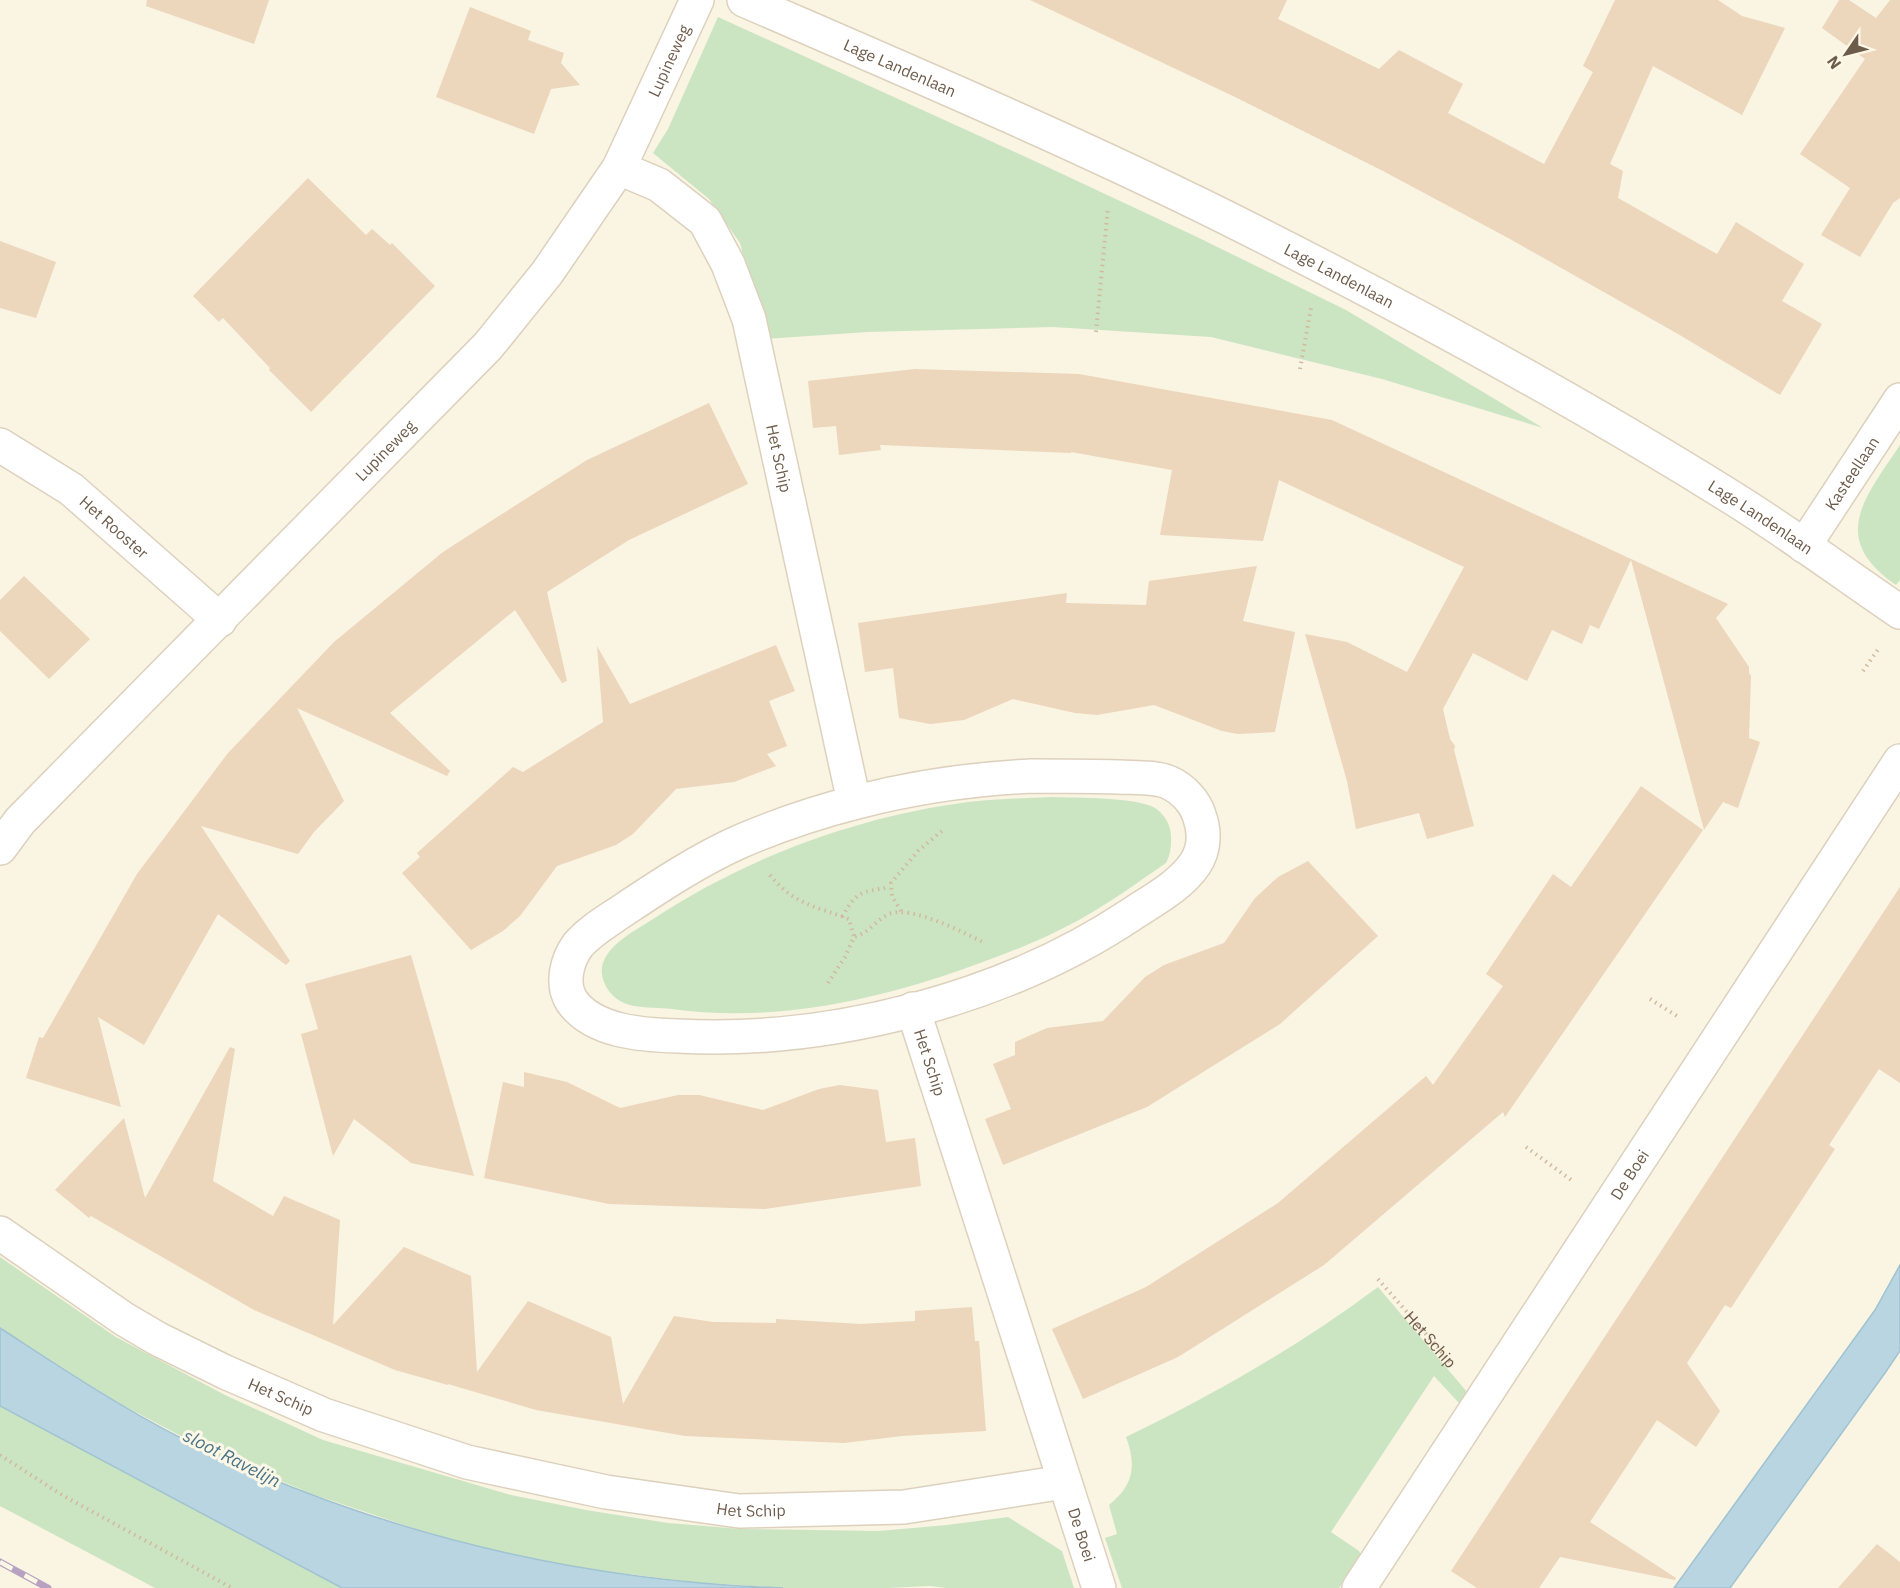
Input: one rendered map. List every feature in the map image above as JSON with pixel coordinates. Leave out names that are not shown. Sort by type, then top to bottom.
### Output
[{"type":"street","name":"Lupineweg","points":[[0,848],[20,821],[488,345],[547,273],[619,168],[697,0]]},
{"type":"street","name":"Lage Landenlaan","points":[[744,0],[969,98],[1112,164],[1217,213],[1318,265],[1506,365],[1610,424],[1734,498],[1900,612]]},
{"type":"street","name":"Het Schip","points":[[619,168],[659,185],[705,221],[728,264],[741,297],[754,340],[854,802]]},
{"type":"street","name":"Kasteellaan","points":[[1804,546],[1900,400]]},
{"type":"street","name":"Het Rooster","points":[[0,445],[71,489],[220,620]]},
{"type":"street","name":"De Boei","points":[[1359,1588],[1900,761]]},
{"type":"street","name":"Het Schip","points":[[1031,776],[1151,778],[1171,783],[1187,795],[1197,808],[1202,824],[1203,842],[1196,862],[1168,890],[1111,928],[1015,976],[958,996],[853,1024],[793,1033],[700,1038],[654,1035],[606,1026],[585,1016],[569,997],[565,972],[577,946],[599,926],[695,866],[776,827],[854,802],[920,787],[985,778],[1031,776]]},
{"type":"street","name":"Het Schip","points":[[0,1233],[124,1319],[158,1339],[225,1372],[324,1415],[467,1462],[606,1492],[739,1511],[904,1507],[1064,1482],[913,1009]]},
{"type":"street","name":"De Boei","points":[[1064,1482],[1099,1588]]},
{"type":"path","points":[[1096,332],[1112,164]]},
{"type":"path","points":[[1300,369],[1318,265]]},
{"type":"path","points":[[902,911],[892,896],[890,886],[895,876],[918,851],[974,805],[981,796],[985,778]]},
{"type":"path","points":[[748,839],[768,872],[784,890],[813,908],[849,919],[854,937],[839,969],[793,1033]]},
{"type":"path","points":[[842,917],[850,904],[863,891],[890,886]]},
{"type":"path","points":[[854,937],[870,930],[891,913],[913,912],[982,942],[1006,961],[1015,976]]},
{"type":"path","points":[[1526,1147],[1608,1206]]},
{"type":"path","name":"Het Schip","points":[[1378,1279],[1482,1399]]},
{"type":"path","points":[[0,1455],[62,1495],[232,1588]]},
{"type":"green space","points":[[718,17],[1041,164],[1346,310],[1543,428],[1382,379],[1211,337],[1053,327],[868,332],[765,339],[740,243],[709,199],[653,153],[668,129]]},
{"type":"green space","points":[[1900,445],[1900,580],[1896,585],[1875,568],[1863,551],[1858,534],[1859,517],[1865,500]]},
{"type":"green space","points":[[1052,797],[1121,800],[1146,804],[1155,808],[1168,822],[1171,835],[1166,863],[1089,914],[1037,940],[997,957],[933,979],[860,999],[785,1011],[710,1013],[633,1006],[616,998],[609,992],[604,982],[603,962],[615,945],[624,938],[686,898],[763,860],[802,844],[884,818],[968,802]]},
{"type":"green space","points":[[0,1257],[116,1337],[225,1395],[323,1440],[511,1495],[668,1523],[741,1529],[879,1531],[1008,1517],[1062,1551],[1074,1588],[930,1586],[783,1588],[692,1582],[572,1567],[467,1544],[416,1529],[312,1494],[209,1451],[115,1401],[0,1328]]},
{"type":"green space","points":[[1378,1287],[1467,1392],[1459,1403],[1434,1376],[1331,1532],[1359,1551],[1361,1555],[1339,1588],[1122,1588],[1105,1538],[1117,1534],[1109,1505],[1123,1490],[1131,1475],[1131,1457],[1126,1437],[1256,1368],[1318,1329]]},
{"type":"green space","points":[[0,1406],[342,1588],[155,1588],[0,1506]]},
{"type":"water","points":[[1900,1265],[1900,1351],[1885,1373],[1730,1588],[1674,1588],[1875,1310]]},
{"type":"water","points":[[0,1328],[103,1394],[183,1439],[278,1482],[348,1508],[490,1549],[562,1564],[635,1576],[709,1584],[783,1588],[342,1588],[0,1406]]},
{"type":"building","points":[[147,0],[269,0],[254,44],[146,6]]},
{"type":"building","points":[[1030,0],[1287,0],[1278,19],[1379,69],[1399,50],[1463,84],[1448,113],[1544,164],[1593,72],[1583,66],[1615,0],[1718,0],[1742,16],[1785,28],[1742,115],[1653,66],[1610,164],[1623,171],[1618,198],[1717,254],[1736,222],[1804,264],[1782,301],[1822,324],[1780,395],[1510,239],[1383,171],[1235,97]]},
{"type":"building","points":[[1839,0],[1849,0],[1876,18],[1890,0],[1900,0],[1900,198],[1893,203],[1860,257],[1821,235],[1850,188],[1800,154],[1865,59],[1822,28]]},
{"type":"building","points":[[470,7],[531,31],[528,40],[564,53],[561,63],[580,85],[551,89],[534,134],[436,97]]},
{"type":"building","points":[[308,178],[366,235],[372,229],[390,245],[392,243],[435,286],[311,412],[269,370],[270,368],[223,318],[219,322],[193,296]]},
{"type":"building","points":[[0,241],[56,262],[36,318],[0,308]]},
{"type":"building","points":[[915,369],[1079,374],[1332,420],[1728,604],[1716,618],[1749,667],[1751,676],[1749,738],[1760,742],[1738,808],[1723,802],[1704,830],[1631,560],[1599,629],[1590,625],[1582,644],[1552,630],[1527,681],[1473,653],[1443,709],[1450,739],[1455,746],[1454,750],[1474,826],[1427,839],[1419,813],[1356,829],[1347,781],[1305,634],[1347,642],[1407,672],[1464,567],[1279,480],[1263,541],[1160,535],[1172,470],[1071,452],[880,445],[881,450],[839,455],[836,426],[813,428],[808,381]]},
{"type":"building","points":[[709,403],[748,484],[629,540],[547,592],[567,681],[562,683],[515,610],[390,713],[450,771],[447,776],[297,708],[344,801],[314,832],[298,854],[201,826],[290,961],[286,965],[218,914],[144,1045],[98,1017],[121,1107],[26,1078],[39,1037],[43,1038],[137,874],[228,753],[334,642],[443,552],[491,521],[587,460]]},
{"type":"building","points":[[1257,566],[1243,621],[1295,632],[1275,732],[1238,734],[1222,731],[1154,705],[1097,715],[1075,713],[1013,699],[964,720],[930,724],[899,718],[893,668],[865,672],[858,623],[1067,593],[1066,603],[1146,605],[1149,581]]},
{"type":"building","points":[[24,576],[90,639],[49,679],[0,631],[0,600]]},
{"type":"building","points":[[776,645],[795,691],[769,701],[787,746],[767,754],[776,766],[734,782],[676,789],[633,834],[616,845],[557,866],[520,916],[503,931],[471,950],[402,873],[420,857],[417,853],[513,767],[523,772],[603,722],[597,646],[630,704]]},
{"type":"building","points":[[1641,786],[1703,830],[1505,1117],[1503,1112],[1324,1265],[1178,1357],[1083,1399],[1052,1329],[1146,1287],[1239,1228],[1278,1203],[1426,1076],[1433,1085],[1503,986],[1486,974],[1553,874],[1571,887]]},
{"type":"building","points":[[1308,861],[1378,936],[1280,1024],[1147,1107],[1003,1165],[985,1119],[1011,1109],[993,1064],[1015,1055],[1015,1042],[1047,1028],[1103,1021],[1145,977],[1164,965],[1224,943],[1255,898],[1278,877]]},
{"type":"building","points":[[1900,887],[1900,1083],[1879,1069],[1829,1145],[1835,1149],[1731,1308],[1725,1305],[1687,1363],[1720,1411],[1696,1447],[1657,1420],[1590,1522],[1676,1578],[1675,1580],[1560,1557],[1539,1588],[1477,1588],[1451,1571]]},
{"type":"building","points":[[411,955],[474,1176],[411,1163],[354,1119],[333,1156],[301,1034],[318,1029],[305,984]]},
{"type":"building","points":[[230,1047],[235,1049],[213,1181],[273,1216],[284,1196],[340,1220],[333,1325],[404,1247],[471,1276],[477,1372],[528,1301],[611,1337],[623,1404],[674,1316],[713,1322],[776,1323],[776,1319],[861,1324],[915,1321],[915,1311],[972,1307],[975,1341],[979,1341],[986,1431],[902,1436],[844,1443],[685,1436],[536,1410],[395,1370],[254,1310],[91,1216],[89,1218],[55,1190],[124,1118],[145,1198]]},
{"type":"building","points":[[524,1072],[567,1082],[620,1108],[678,1095],[699,1095],[763,1110],[819,1089],[840,1085],[878,1090],[886,1142],[915,1138],[921,1186],[765,1209],[609,1204],[484,1178],[503,1082],[524,1087]]},
{"type":"building","points":[[1877,1544],[1900,1562],[1900,1588],[1838,1588]]},
{"type":"railway","points":[[0,1562],[48,1588]]},
{"type":"water label","name":"sloot Ravelijn","points":[[232,1458]]}]
